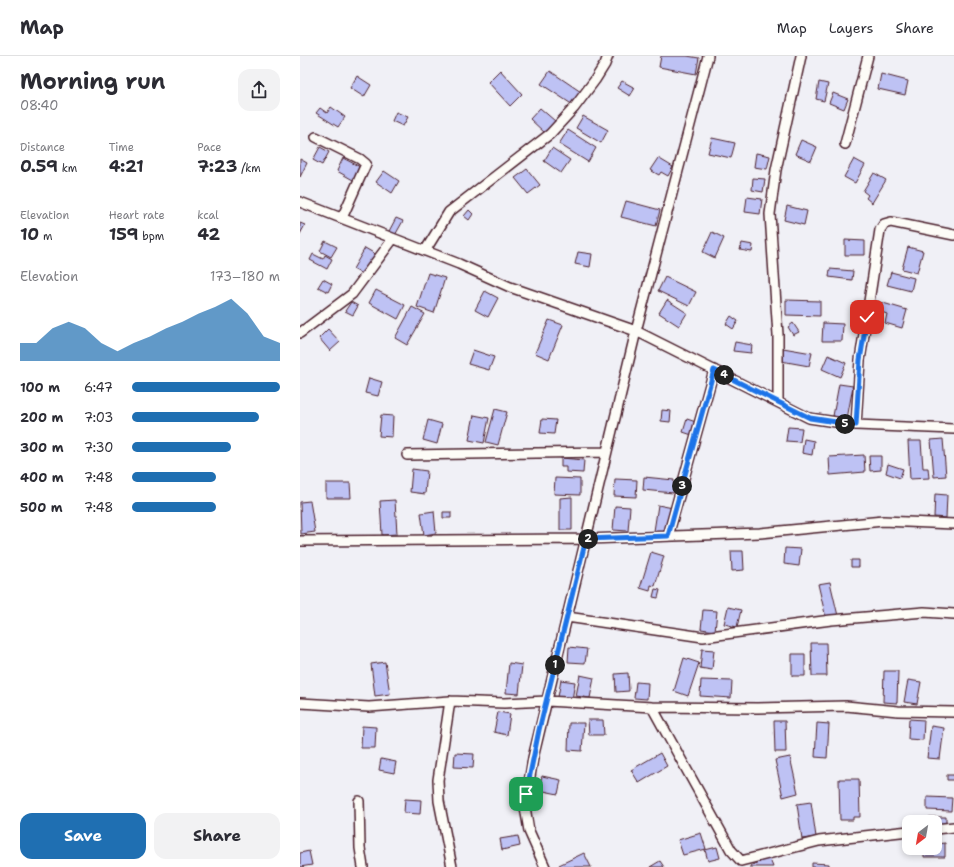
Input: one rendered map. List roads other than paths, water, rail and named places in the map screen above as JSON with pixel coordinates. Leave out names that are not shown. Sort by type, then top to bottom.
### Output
[{"type":"street","points":[[425,251],[449,212],[550,134],[574,108],[595,80],[608,56]]},
{"type":"street","points":[[545,867],[529,831],[525,807],[533,758],[636,331],[708,56]]},
{"type":"street","points":[[778,401],[778,335],[770,214],[776,170],[802,56]]},
{"type":"street","points":[[845,144],[868,56]]},
{"type":"street","points":[[316,137],[360,159],[366,164],[342,218]]},
{"type":"street","points":[[300,202],[425,251],[516,289],[636,331],[778,401],[788,409],[810,418],[856,425],[954,429]]},
{"type":"street","points":[[856,425],[860,360],[880,230],[884,224],[891,222],[954,235]]},
{"type":"street","points":[[300,333],[352,294],[393,239]]},
{"type":"street","points":[[668,536],[714,370]]},
{"type":"street","points":[[407,455],[606,452]]},
{"type":"street","points":[[300,541],[586,539],[760,532],[883,522],[954,524]]},
{"type":"street","points":[[567,617],[703,637],[831,620],[924,612],[954,614]]},
{"type":"street","points":[[450,701],[438,780],[439,801],[452,867]]},
{"type":"street","points":[[300,703],[369,707],[450,701],[504,703],[547,701],[652,707],[756,708],[846,706],[898,711],[954,712]]},
{"type":"street","points":[[652,707],[731,850],[741,861],[819,840],[902,832]]},
{"type":"street","points":[[359,801],[360,848],[363,867]]},
{"type":"street","points":[[942,828],[954,827]]}]
